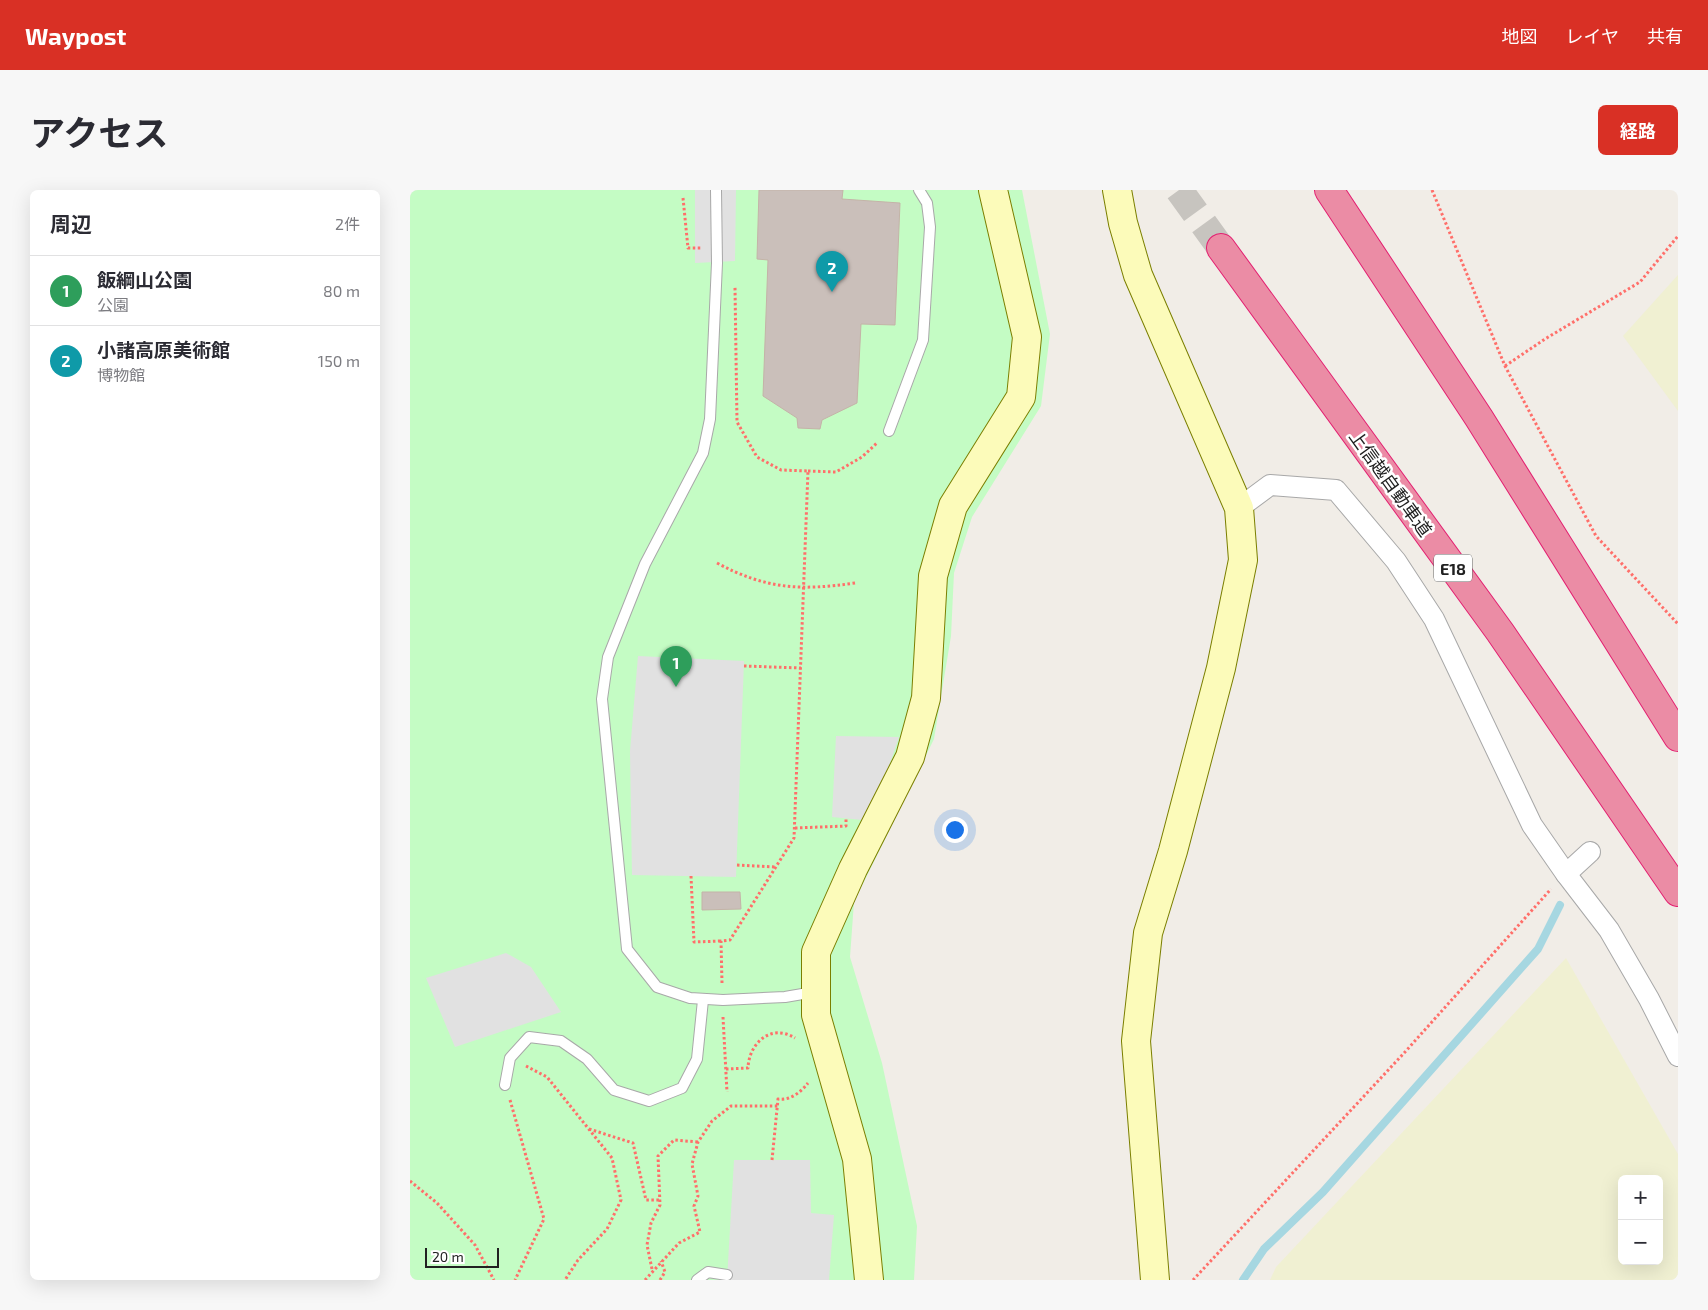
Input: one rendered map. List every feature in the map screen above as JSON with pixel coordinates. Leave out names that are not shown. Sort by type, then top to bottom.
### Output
[{"type":"highway","points":[[1329,190],[1484,426],[1678,737]]},
{"type":"highway","name":"上信越自動車道","points":[[1221,248],[1500,632],[1678,892]]},
{"type":"street","points":[[868,1280],[857,1159],[816,1015],[814,992],[816,952],[853,868],[910,757],[926,698],[933,576],[952,506],[1021,396],[1027,337],[993,190]]},
{"type":"street","points":[[1117,190],[1123,223],[1138,275],[1240,508],[1243,560],[1221,668],[1173,851],[1148,933],[1137,1031],[1155,1280]]},
{"type":"street","points":[[1240,508],[1270,486],[1336,490],[1396,561],[1434,619],[1532,825],[1566,874],[1609,930],[1649,999],[1678,1056]]},
{"type":"street","points":[[1566,874],[1590,852]]},
{"type":"lane","points":[[716,190],[716,249],[710,419],[703,453],[645,564],[608,657],[602,699],[627,949],[657,987],[690,998],[703,1000],[785,997],[814,992]]},
{"type":"lane","points":[[889,431],[923,340],[930,227],[927,203],[919,190]]},
{"type":"lane","points":[[505,1085],[510,1058],[529,1037],[560,1040],[587,1060],[614,1090],[649,1102],[682,1088],[697,1059],[703,1000]]},
{"type":"lane","points":[[697,1280],[708,1272],[727,1275]]},
{"type":"path","points":[[1432,190],[1505,366],[1596,536],[1678,624]]},
{"type":"path","points":[[683,198],[688,248],[716,249]]},
{"type":"path","points":[[1505,366],[1545,339],[1640,282],[1678,236]]},
{"type":"path","points":[[735,280],[736,422],[757,457],[781,470],[836,472],[862,457],[889,431]]},
{"type":"path","points":[[691,876],[694,942],[730,940],[794,838],[808,471]]},
{"type":"path","points":[[717,563],[744,577],[773,585],[821,588],[855,583]]},
{"type":"path","points":[[744,666],[801,668]]},
{"type":"path","points":[[795,828],[846,826],[846,818]]},
{"type":"path","points":[[737,865],[776,867]]},
{"type":"path","points":[[1193,1280],[1405,1052],[1566,874]]},
{"type":"path","points":[[721,941],[722,983]]},
{"type":"path","points":[[723,1014],[727,1092]]},
{"type":"path","points":[[726,1069],[748,1068],[748,1056],[757,1042],[766,1035],[778,1033],[790,1035],[800,1042]]},
{"type":"path","points":[[510,1058],[547,1077],[612,1158],[621,1200],[607,1229],[578,1260],[565,1280]]},
{"type":"path","points":[[772,1160],[778,1100],[786,1100],[796,1095],[811,1077]]},
{"type":"path","points":[[505,1085],[544,1219],[515,1280]]},
{"type":"path","points":[[645,1280],[679,1242],[700,1232],[694,1206],[698,1196],[692,1164],[698,1142],[712,1122],[731,1106],[778,1106]]},
{"type":"path","points":[[588,1129],[633,1143],[646,1200],[660,1200]]},
{"type":"path","points":[[652,1270],[646,1245],[652,1223],[660,1205],[658,1156],[674,1140],[698,1142]]},
{"type":"path","points":[[410,1180],[437,1203],[475,1245],[494,1280]]},
{"type":"path","points":[[660,1280],[665,1272],[662,1261]]},
{"type":"green space","points":[[410,190],[1022,190],[1050,334],[1041,406],[972,517],[954,573],[951,636],[934,739],[854,902],[850,957],[882,1063],[917,1226],[914,1280],[410,1280]]},
{"type":"green space","points":[[1678,275],[1678,411],[1623,336]]},
{"type":"green space","points":[[1566,958],[1678,1154],[1678,1280],[1270,1280],[1276,1267]]},
{"type":"shaded area","points":[[695,190],[736,190],[735,261],[695,263]]},
{"type":"shaded area","points":[[638,656],[744,661],[736,877],[632,875],[630,751]]},
{"type":"shaded area","points":[[836,736],[899,737],[887,772],[862,820],[832,817]]},
{"type":"shaded area","points":[[506,953],[531,967],[561,1012],[455,1047],[426,978]]},
{"type":"shaded area","points":[[734,1160],[810,1160],[811,1213],[834,1215],[829,1280],[727,1280]]},
{"type":"building","points":[[759,190],[843,190],[842,199],[900,203],[895,325],[861,324],[857,403],[822,420],[820,429],[798,428],[797,418],[763,396],[768,260],[757,259]]},
{"type":"building","points":[[702,892],[740,892],[741,909],[702,910]]},
{"type":"waterway","points":[[1243,1280],[1264,1249],[1323,1192],[1538,949],[1560,905]]},
{"type":"tunnel","points":[[1179,190],[1221,248]]},
{"type":"place","name":"小諸高原美術館","points":[[832,292]]},
{"type":"place","name":"飯綱山公園","points":[[676,687]]}]
